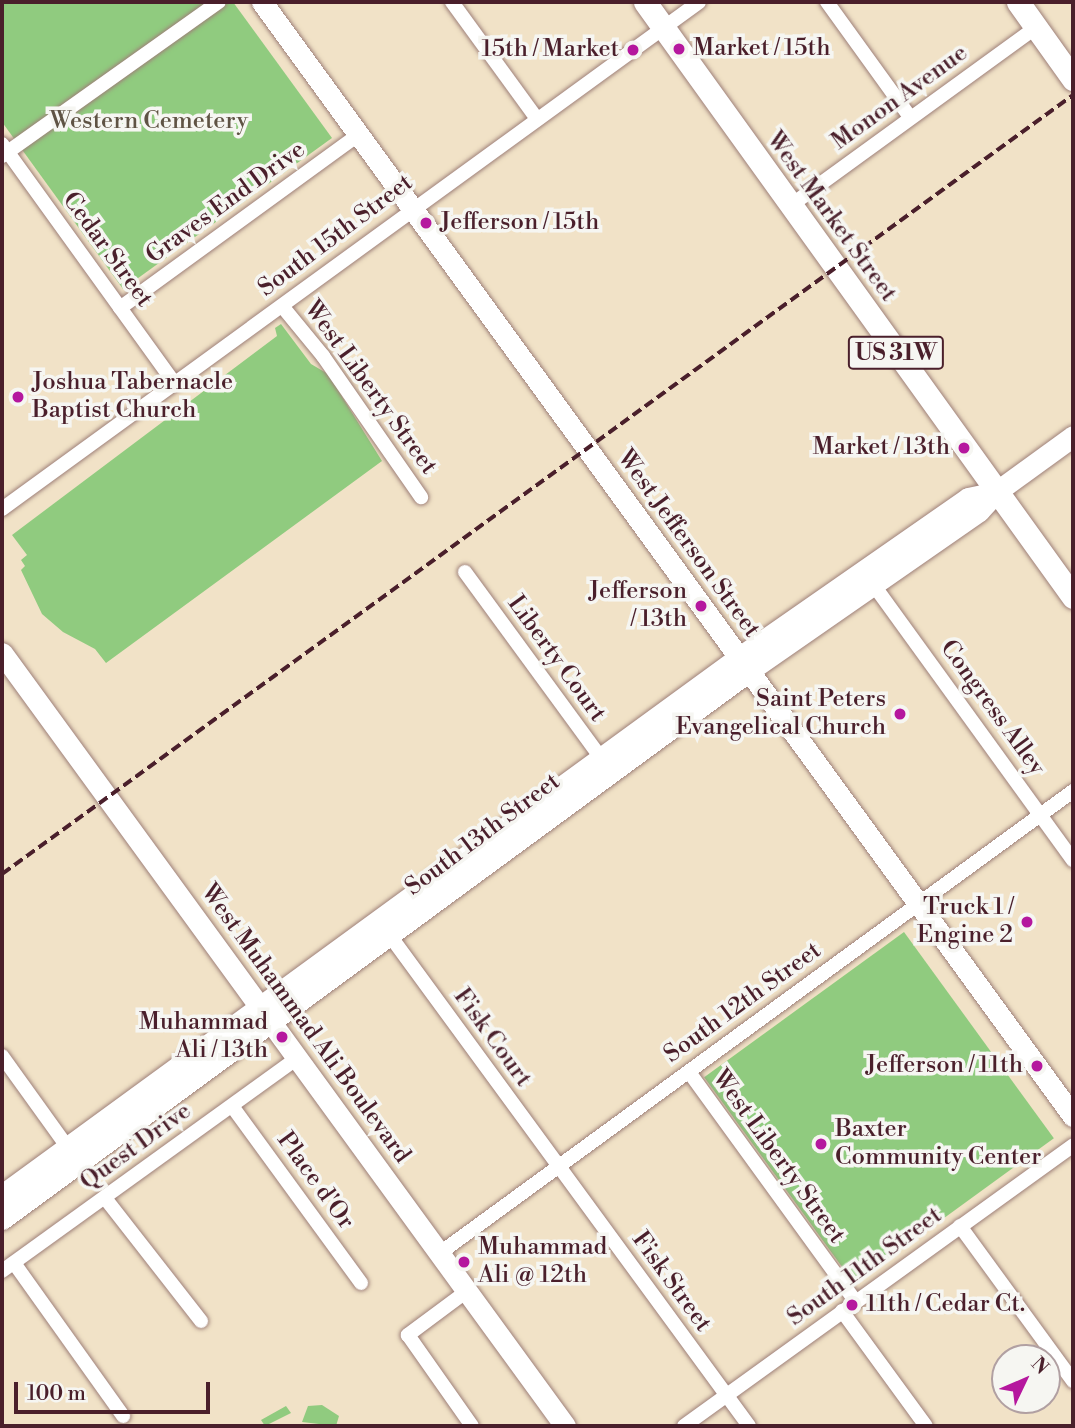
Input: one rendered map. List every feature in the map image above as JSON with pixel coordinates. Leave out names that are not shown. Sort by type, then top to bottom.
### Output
[{"type":"main road","name":"West Market Street","points":[[645,2],[1073,597]]},
{"type":"main road","points":[[1018,2],[1073,79]]},
{"type":"street","points":[[4,151],[98,83],[162,46],[219,2]]},
{"type":"street","name":"West Jefferson Street","points":[[262,2],[358,135],[414,205],[743,664],[1073,1116]]},
{"type":"street","points":[[452,2],[537,119]]},
{"type":"street","name":"South 15th Street","points":[[2,509],[282,306],[414,205],[699,2]]},
{"type":"street","points":[[827,2],[910,117]]},
{"type":"street","name":"Monon Avenue","points":[[790,206],[1036,27]]},
{"type":"street","name":"Graves End Drive","points":[[120,308],[358,135]]},
{"type":"street","name":"Cedar Street","points":[[4,151],[175,383]]},
{"type":"street","name":"West Liberty Street","points":[[282,306],[331,367],[421,496]]},
{"type":"street","name":"South 13th Street","points":[[743,664],[873,584],[979,511],[996,492],[1073,436]]},
{"type":"street","name":"South 13th Street","points":[[2,1195],[73,1154],[968,498],[996,492]]},
{"type":"street","name":"Liberty Court","points":[[465,572],[606,765]]},
{"type":"street","name":"Congress Alley","points":[[873,584],[1073,860]]},
{"type":"street","name":"West Muhammad Ali Boulevard","points":[[2,653],[565,1426]]},
{"type":"street","name":"South 13th Street","points":[[265,1015],[391,937],[606,765]]},
{"type":"street","name":"South 12th Street","points":[[440,1253],[556,1164],[689,1072],[1073,791]]},
{"type":"street","name":"Fisk Court","points":[[391,937],[556,1164]]},
{"type":"street","points":[[2,1056],[73,1154]]},
{"type":"street","name":"Quest Drive","points":[[8,1267],[297,1058]]},
{"type":"street","name":"West Liberty Street","points":[[689,1072],[856,1302]]},
{"type":"street","name":"Place d'Or","points":[[232,1106],[361,1283]]},
{"type":"street","name":"South 11th Street","points":[[684,1426],[1073,1145]]},
{"type":"street","name":"South 13th Street","points":[[2,1219],[73,1154]]},
{"type":"street","name":"Fisk Street","points":[[556,1164],[749,1426]]},
{"type":"street","points":[[105,1198],[201,1321]]},
{"type":"street","points":[[960,1226],[1073,1381]]},
{"type":"street","points":[[8,1267],[123,1416]]},
{"type":"street","points":[[467,1291],[408,1335],[472,1426]]},
{"type":"street","points":[[842,1311],[926,1426]]},
{"type":"green space","name":"Western Cemetery","points":[[2,2],[233,2],[332,138],[123,289],[2,122]]},
{"type":"green space","points":[[281,324],[311,364],[328,374],[382,461],[106,663],[95,649],[63,632],[42,614],[21,570],[25,566],[21,560],[27,555],[12,535],[277,336],[275,328]]},
{"type":"green space","points":[[904,932],[1054,1138],[854,1283],[704,1077]]},
{"type":"green space","points":[[322,1405],[339,1416],[336,1426],[302,1422],[308,1406]]},
{"type":"green space","points":[[286,1406],[291,1413],[265,1426],[261,1420]]},
{"type":"railway","points":[[2,874],[1073,95]]},
{"type":"place","name":"Market / 15th","points":[[679,49]]},
{"type":"place","name":"15th / Market","points":[[633,50]]},
{"type":"place","name":"Jefferson / 15th","points":[[426,223]]},
{"type":"place","name":"Joshua Tabernacle Baptist Church","points":[[18,397]]},
{"type":"place","name":"Market / 13th","points":[[964,448]]},
{"type":"place","name":"Jefferson / 13th","points":[[701,606]]},
{"type":"place","name":"Saint Peters Evangelical Church","points":[[900,714]]},
{"type":"place","name":"Truck 1 / Engine 2","points":[[1027,922]]},
{"type":"place","name":"Muhammad Ali / 13th","points":[[282,1037]]},
{"type":"place","name":"Jefferson / 11th","points":[[1037,1066]]},
{"type":"place","name":"Baxter Community Center","points":[[821,1144]]},
{"type":"place","name":"Muhammad Ali @ 12th","points":[[464,1262]]},
{"type":"place","name":"11th / Cedar Ct.","points":[[852,1305]]}]
